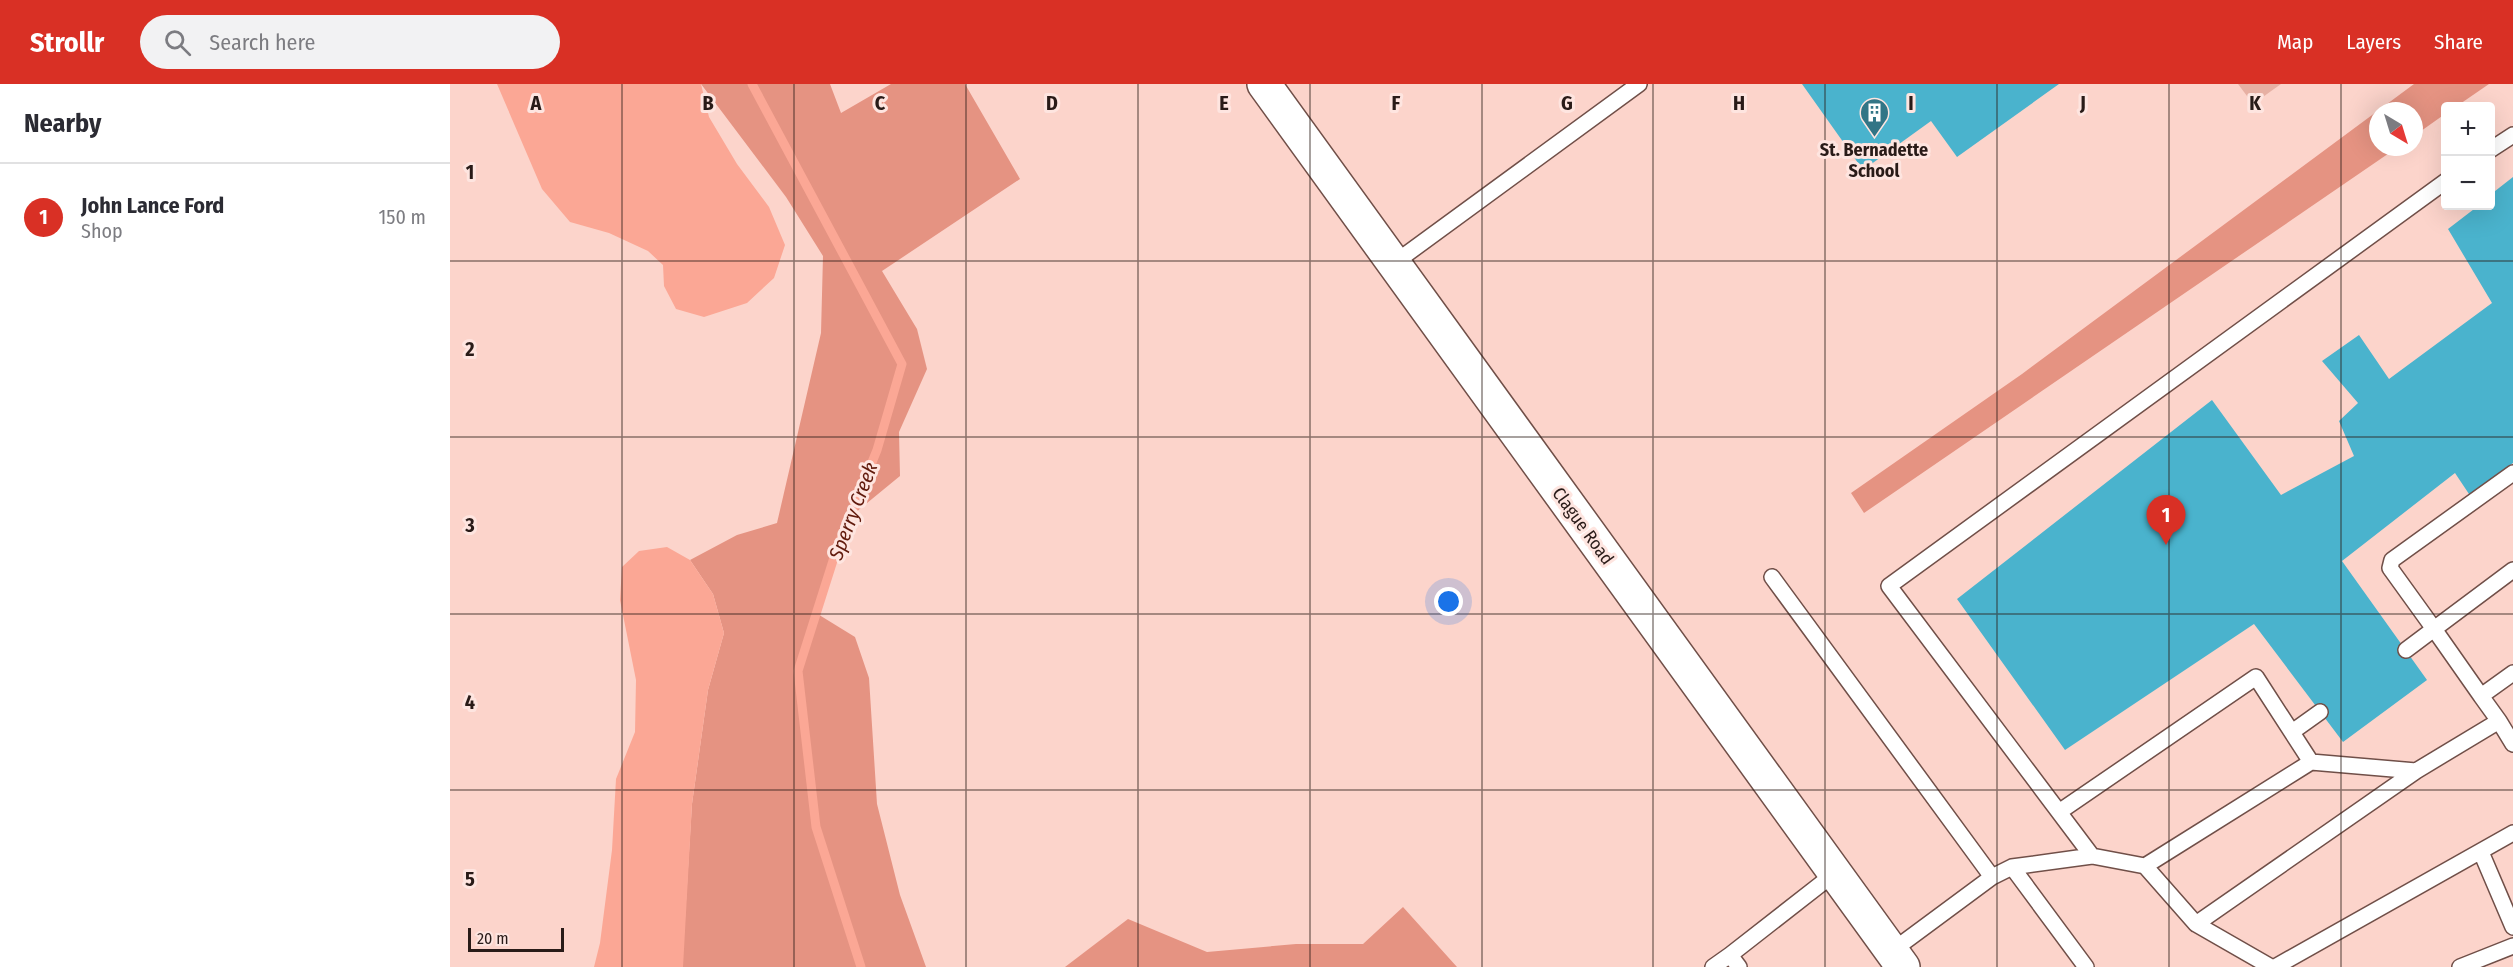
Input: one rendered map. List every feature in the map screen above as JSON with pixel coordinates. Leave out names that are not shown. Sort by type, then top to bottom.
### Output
[{"type":"main road","name":"Clague Road","points":[[1264,84],[1898,959]]},
{"type":"lane","points":[[1393,264],[1639,84]]},
{"type":"lane","points":[[2495,147],[2513,135]]},
{"type":"lane","points":[[2092,856],[1889,586],[2441,184]]},
{"type":"lane","points":[[2513,473],[2392,560],[2390,568],[2513,744]]},
{"type":"lane","points":[[2406,650],[2513,570]]},
{"type":"lane","points":[[1772,577],[1992,877]]},
{"type":"lane","points":[[2481,696],[2513,672]]},
{"type":"lane","points":[[2059,812],[2256,677],[2311,762]]},
{"type":"lane","points":[[2292,732],[2320,712]]},
{"type":"lane","points":[[2196,924],[2416,771],[2499,721]]},
{"type":"lane","points":[[2145,866],[2311,762],[2416,771]]},
{"type":"lane","points":[[1898,959],[1992,877],[2013,867],[2092,856],[2145,866],[2196,924],[2273,967],[2513,833]]},
{"type":"lane","points":[[2481,852],[2513,927]]},
{"type":"lane","points":[[2013,867],[2086,967]]},
{"type":"lane","points":[[1713,967],[1735,961],[1835,873]]},
{"type":"lane","points":[[2460,967],[2513,946]]},
{"type":"shaded area","points":[[497,84],[701,84],[709,117],[737,164],[769,207],[785,245],[774,278],[747,303],[704,317],[676,309],[664,286],[663,265],[648,251],[609,233],[570,222],[542,189]]},
{"type":"shaded area","points":[[701,84],[830,84],[841,113],[891,84],[965,84],[1020,179],[882,271],[917,329],[927,369],[899,432],[900,476],[850,517],[816,613],[855,637],[869,678],[877,804],[900,895],[926,967],[682,967],[692,804],[708,690],[724,633],[713,594],[690,560],[737,535],[777,523],[821,333],[823,256],[786,197]]},
{"type":"shaded area","points":[[2238,84],[2281,84],[2253,104]]},
{"type":"shaded area","points":[[2414,84],[2489,84],[2463,102],[2441,102],[2441,117],[2423,130],[2423,102],[2390,102]]},
{"type":"shaded area","points":[[2369,117],[2369,156],[2385,156],[1864,513],[1851,493],[2022,374]]},
{"type":"shaded area","points":[[667,547],[690,560],[713,594],[724,633],[708,690],[692,804],[683,967],[594,967],[600,943],[612,850],[616,779],[635,732],[636,680],[620,600],[622,567],[639,551]]},
{"type":"shaded area","points":[[1403,907],[1457,967],[1065,967],[1128,919],[1207,952],[1296,944],[1363,944]]},
{"type":"building","name":"St. Bernadette School","points":[[1802,84],[2059,84],[1957,157],[1931,121],[1863,170]]},
{"type":"building","points":[[2513,177],[2513,463],[2471,497],[2455,473],[2342,561],[2427,680],[2343,742],[2254,624],[2065,750],[1957,599],[2212,400],[2281,495],[2354,456],[2339,421],[2358,403],[2322,361],[2359,335],[2389,379],[2492,303],[2448,229],[2473,210],[2495,210],[2495,191]]},
{"type":"waterway","name":"Sperry Creek","points":[[752,84],[902,364],[877,450],[837,548],[798,671],[816,827],[861,967]]},
{"type":"place","name":"St. Bernadette School","points":[[1874,138]]},
{"type":"place","name":"John Lance Ford","points":[[2166,545]]}]
